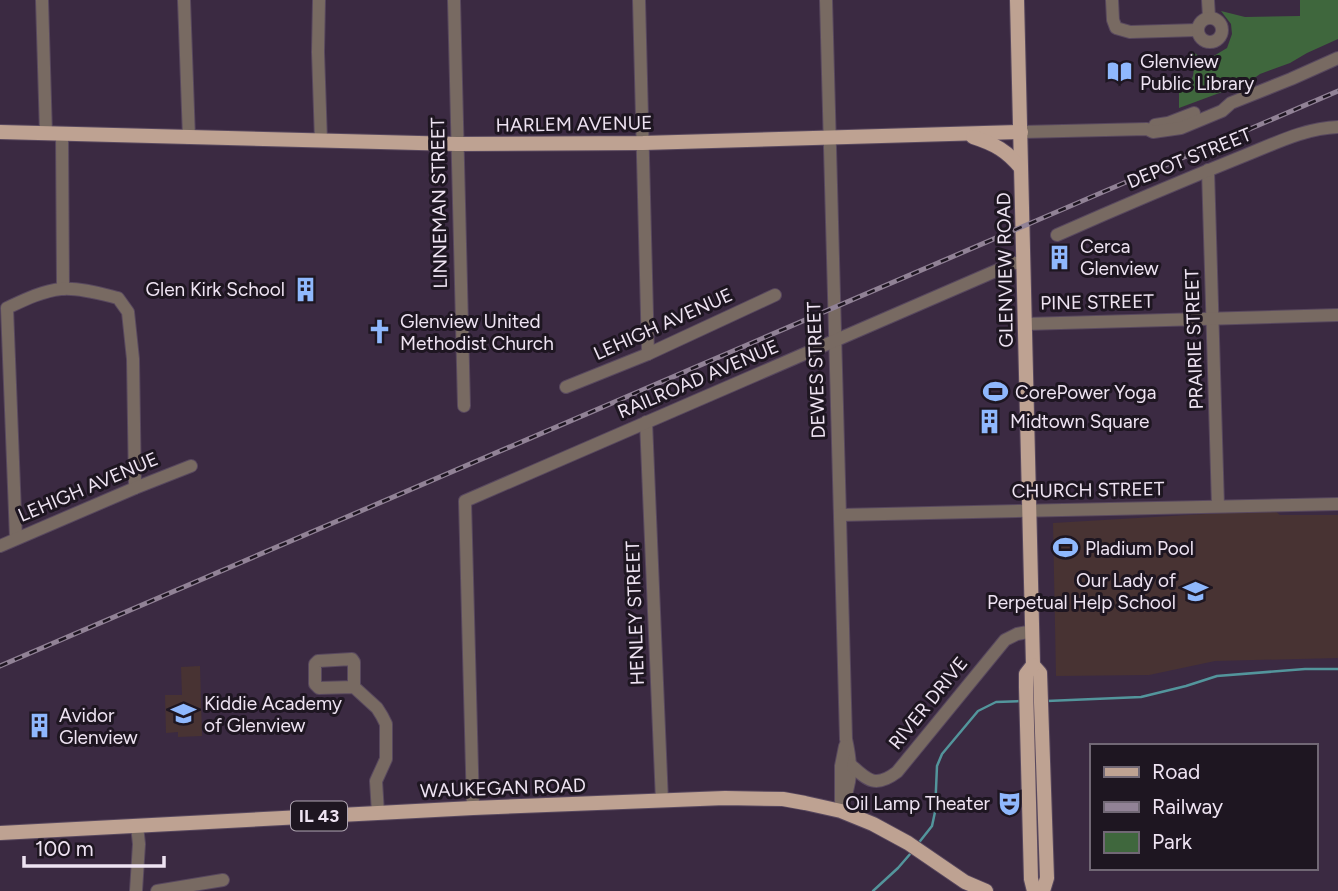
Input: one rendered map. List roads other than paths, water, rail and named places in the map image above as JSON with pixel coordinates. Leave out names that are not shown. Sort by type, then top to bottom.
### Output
[{"type":"main road","name":"GLENVIEW ROAD","points":[[1017,0],[1033,631],[1033,665],[1026,674],[1033,687],[1031,879],[1034,891]]},
{"type":"main road","name":"HARLEM AVENUE","points":[[0,132],[457,144],[643,143],[1021,132]]},
{"type":"main road","points":[[962,134],[1001,149],[1010,155],[1021,169]]},
{"type":"main road","name":"GLENVIEW ROAD","points":[[1034,720],[1047,878],[1042,891]]},
{"type":"main road","name":"WAUKEGAN ROAD","points":[[0,833],[473,808],[742,798],[783,799],[841,811],[873,824],[908,843],[965,882],[986,891]]},
{"type":"street","points":[[42,0],[46,134]]},
{"type":"street","points":[[184,0],[189,138]]},
{"type":"street","points":[[319,0],[321,141]]},
{"type":"street","name":"LINNEMAN STREET","points":[[454,0],[464,406]]},
{"type":"street","points":[[639,0],[648,354]]},
{"type":"street","name":"DEWES STREET","points":[[826,0],[846,739],[851,765],[849,788],[841,811]]},
{"type":"street","points":[[1112,0],[1112,20],[1116,28],[1130,32],[1198,30]]},
{"type":"street","points":[[1208,0],[1209,18]]},
{"type":"street","points":[[1209,18],[1217,19],[1222,25],[1218,40],[1210,43],[1198,34],[1202,20],[1209,18]]},
{"type":"street","name":"HARLEM AVENUE","points":[[1021,132],[1147,129],[1220,103],[1231,103],[1338,58]]},
{"type":"street","name":"DEPOT STREET","points":[[1057,235],[1208,170],[1313,130],[1338,127]]},
{"type":"street","points":[[62,134],[63,289]]},
{"type":"street","name":"PRAIRIE STREET","points":[[1208,170],[1219,506]]},
{"type":"street","name":"RAILROAD AVENUE","points":[[473,808],[465,501],[1012,264],[1024,263]]},
{"type":"street","points":[[16,538],[7,308],[37,295],[63,289],[100,293],[118,298],[128,312],[133,359],[135,488]]},
{"type":"street","name":"LEHIGH AVENUE","points":[[566,387],[648,354],[775,295]]},
{"type":"street","name":"PINE STREET","points":[[1026,324],[1338,315]]},
{"type":"street","name":"HENLEY STREET","points":[[646,422],[662,801]]},
{"type":"street","name":"LEHIGH AVENUE","points":[[0,546],[191,466]]},
{"type":"street","name":"CHURCH STREET","points":[[840,515],[1338,504]]},
{"type":"street","name":"RIVER DRIVE","points":[[851,765],[872,781],[886,781],[897,772],[1005,640],[1033,631]]},
{"type":"street","points":[[355,687],[377,708],[386,724],[386,759],[376,781],[378,813]]},
{"type":"street","name":"DEWES STREET","points":[[841,811],[840,782],[846,739]]},
{"type":"street","points":[[136,891],[139,844],[137,826]]},
{"type":"street","points":[[157,891],[223,880]]},
{"type":"waterway","points":[[1047,701],[1141,697],[1217,676],[1338,669]]},
{"type":"waterway","points":[[917,845],[932,826],[937,766],[942,754],[978,711],[996,702],[1023,701]]},
{"type":"waterway","points":[[873,891],[911,853]]},
{"type":"railway","points":[[0,666],[1338,91]]},
{"type":"place","name":"Glenview Public Library","points":[[1120,72]]},
{"type":"place","name":"Cerca Glenview","points":[[1060,257]]},
{"type":"place","name":"Glen Kirk School","points":[[305,289]]},
{"type":"place","name":"Glenview United Methodist Church","points":[[380,332]]},
{"type":"place","name":"CorePower Yoga","points":[[995,392]]},
{"type":"place","name":"Midtown Square","points":[[990,421]]},
{"type":"place","name":"Pladium Pool","points":[[1065,548]]},
{"type":"place","name":"Our Lady of Perpetual Help School","points":[[1196,591]]},
{"type":"place","name":"Kiddie Academy of Glenview","points":[[184,714]]},
{"type":"place","name":"Avidor Glenview","points":[[39,726]]},
{"type":"place","name":"Oil Lamp Theater","points":[[1010,803]]}]
